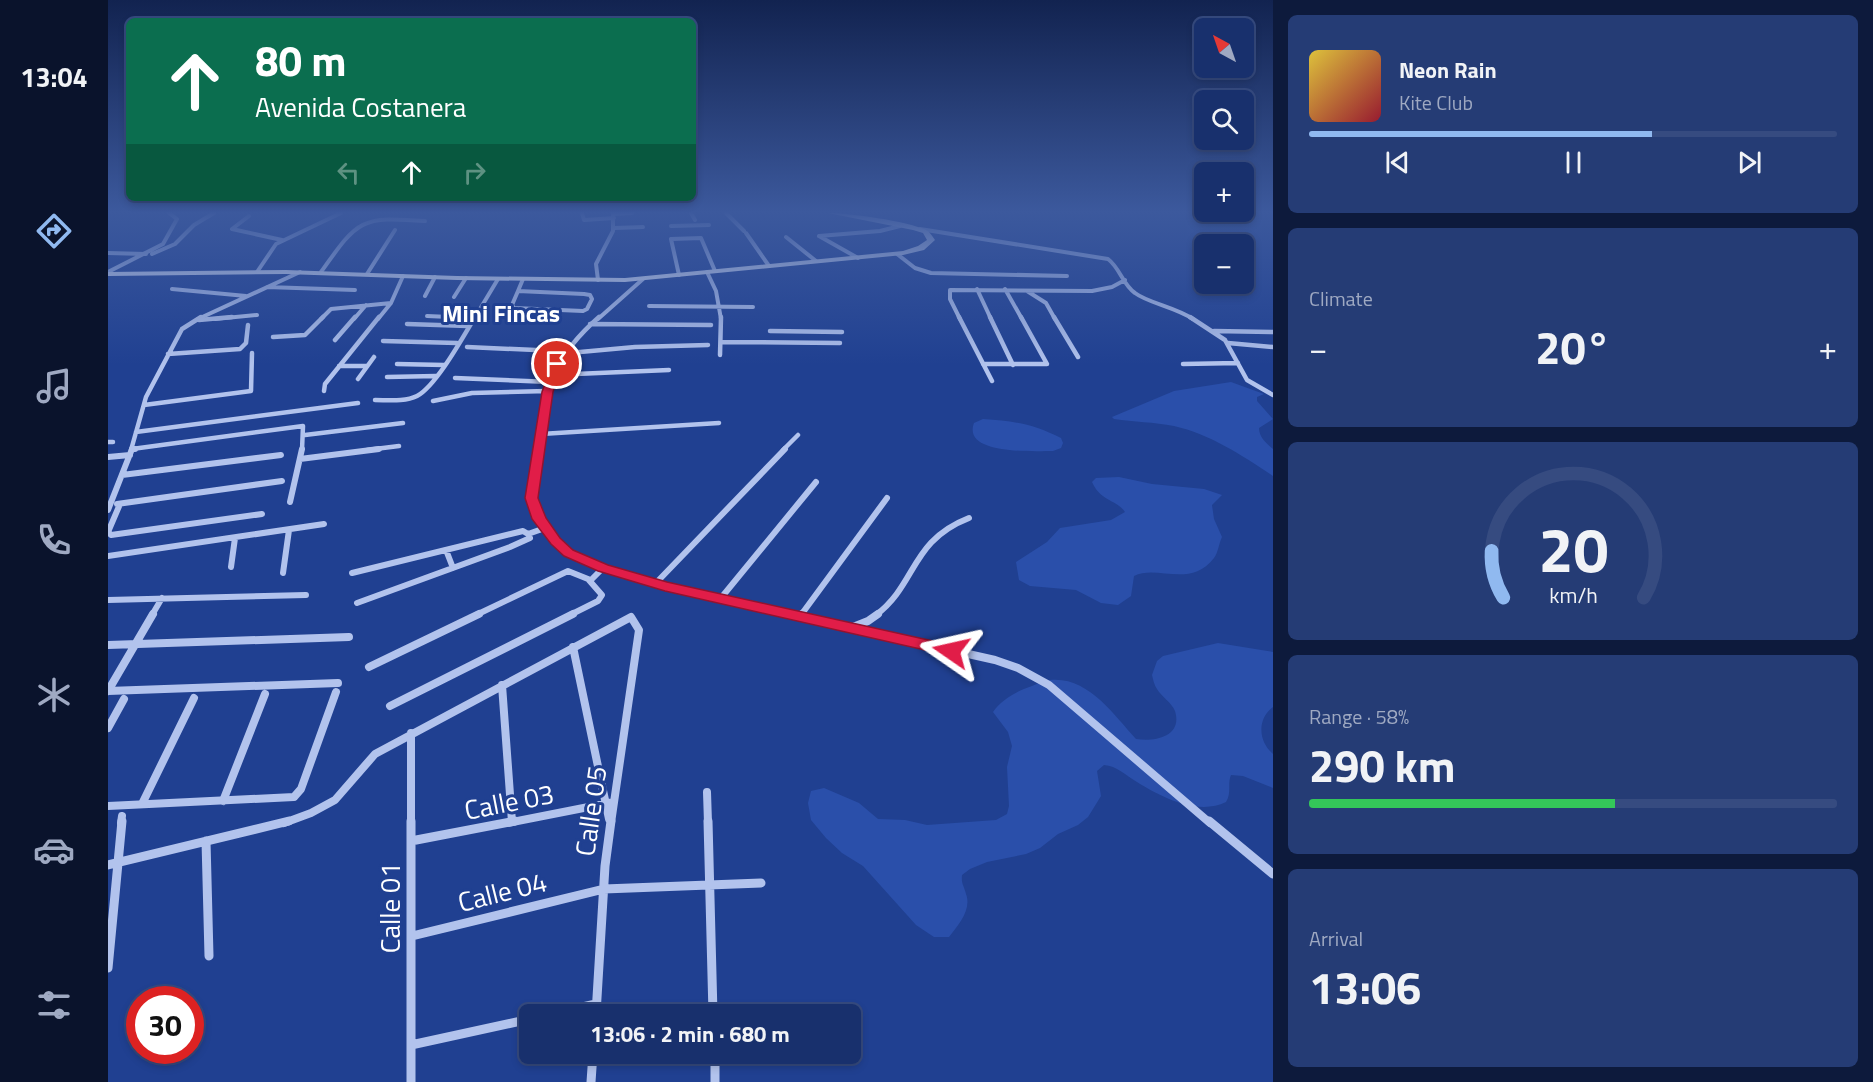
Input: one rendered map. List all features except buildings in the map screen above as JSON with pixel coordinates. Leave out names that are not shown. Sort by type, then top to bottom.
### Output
[{"type":"street","points":[[108,273],[128,263]]},
{"type":"street","points":[[130,263],[128,270],[130,273]]},
{"type":"street","points":[[257,272],[262,263]]},
{"type":"street","points":[[321,272],[327,263]]},
{"type":"street","points":[[367,274],[373,263]]},
{"type":"street","points":[[596,263],[598,280]]},
{"type":"street","points":[[676,263],[679,275]]},
{"type":"street","points":[[708,263],[720,306],[720,355]]},
{"type":"street","points":[[108,273],[321,272],[498,279],[598,280],[643,279],[793,263]]},
{"type":"street","points":[[909,263],[915,268],[931,273],[1066,276]]},
{"type":"street","points":[[1114,263],[1134,293],[1181,311],[1213,330],[1228,343],[1247,380],[1273,395]]},
{"type":"street","points":[[109,508],[131,452],[144,405],[182,329],[193,321],[300,272]]},
{"type":"street","points":[[324,391],[325,384],[391,303],[403,276]]},
{"type":"street","points":[[425,296],[435,277]]},
{"type":"street","points":[[454,297],[466,278]]},
{"type":"street","points":[[375,400],[417,396],[436,376],[498,279]]},
{"type":"street","points":[[518,291],[584,294],[592,297],[587,309],[583,311],[516,309],[512,305],[518,291],[524,279]]},
{"type":"street","points":[[643,279],[590,324],[567,351],[551,379],[531,498],[535,511],[545,528],[568,553],[603,568],[655,584],[995,660],[1039,679],[1066,698],[1138,764],[1273,874]]},
{"type":"street","points":[[992,381],[949,295],[952,290],[1100,290],[1125,280]]},
{"type":"street","points":[[266,287],[356,290]]},
{"type":"street","points":[[172,289],[248,296]]},
{"type":"street","points":[[977,289],[1013,365]]},
{"type":"street","points":[[983,364],[1047,364],[1005,289]]},
{"type":"street","points":[[1023,290],[1040,297],[1046,303],[1078,357]]},
{"type":"street","points":[[273,337],[305,335],[329,309],[391,303]]},
{"type":"street","points":[[335,340],[366,305]]},
{"type":"street","points":[[649,306],[753,307]]},
{"type":"street","points":[[193,321],[257,315]]},
{"type":"street","points":[[427,316],[472,318]]},
{"type":"street","points":[[408,324],[468,326]]},
{"type":"street","points":[[590,324],[711,325]]},
{"type":"street","points":[[168,354],[240,349],[246,343],[248,325]]},
{"type":"street","points":[[1213,330],[1273,333]]},
{"type":"street","points":[[770,331],[842,332]]},
{"type":"street","points":[[798,331],[800,343]]},
{"type":"street","points":[[383,340],[457,343]]},
{"type":"street","points":[[721,342],[840,343]]},
{"type":"street","points":[[1228,343],[1273,347]]},
{"type":"street","points":[[467,347],[567,351],[708,345]]},
{"type":"street","points":[[144,405],[251,391],[252,352]]},
{"type":"street","points":[[358,379],[374,357]]},
{"type":"street","points":[[1183,364],[1238,363]]},
{"type":"street","points":[[397,364],[444,364]]},
{"type":"street","points":[[339,366],[367,366]]},
{"type":"street","points":[[456,378],[551,379],[669,370]]},
{"type":"street","points":[[387,377],[436,376]]},
{"type":"street","points":[[433,400],[482,392],[548,392]]},
{"type":"street","points":[[136,432],[358,403]]},
{"type":"street","points":[[305,435],[403,423]]},
{"type":"street","points":[[541,434],[719,423]]},
{"type":"street","points":[[108,457],[301,426],[304,427],[305,435],[290,502]]},
{"type":"street","points":[[655,584],[798,435]]},
{"type":"street","points":[[300,459],[399,446]]},
{"type":"street","points":[[122,475],[281,455]]},
{"type":"street","points":[[109,508],[120,504],[282,481]]},
{"type":"street","points":[[721,598],[816,482]]},
{"type":"street","points":[[800,616],[887,498]]},
{"type":"street","points":[[120,504],[108,532],[111,536],[261,514]]},
{"type":"street","points":[[849,628],[867,624],[873,620],[934,538],[947,528],[969,518]]},
{"type":"street","points":[[108,556],[324,525]]},
{"type":"street","points":[[352,573],[523,531],[528,534],[545,528]]},
{"type":"street","points":[[283,573],[289,530]]},
{"type":"street","points":[[357,603],[523,542],[530,538],[528,534]]},
{"type":"street","points":[[231,567],[235,538]]},
{"type":"street","points":[[446,550],[453,568]]},
{"type":"street","points":[[590,581],[603,568]]},
{"type":"street","points":[[369,667],[564,573],[572,571],[590,581],[602,594],[598,601],[390,706]]},
{"type":"street","points":[[108,600],[306,595]]},
{"type":"street","points":[[108,690],[162,598]]},
{"type":"street","name":"Calle 05","points":[[573,647],[631,617],[639,630],[610,803],[611,825],[596,1004]]},
{"type":"street","points":[[108,645],[349,637]]},
{"type":"street","points":[[112,864],[286,822],[313,812],[335,800],[369,759],[411,733],[573,647],[610,803]]},
{"type":"street","points":[[502,685],[512,822]]},
{"type":"street","points":[[108,690],[337,688],[298,794],[289,798],[108,806]]},
{"type":"street","points":[[223,801],[265,694]]},
{"type":"street","points":[[142,804],[194,698]]},
{"type":"street","points":[[108,728],[124,699]]},
{"type":"street","name":"Calle 01","points":[[411,733],[411,1082]]},
{"type":"street","points":[[707,792],[713,1004]]},
{"type":"street","name":"Calle 03","points":[[411,841],[610,803]]},
{"type":"street","points":[[108,968],[112,864],[122,816]]},
{"type":"street","points":[[206,841],[209,956]]},
{"type":"street","name":"Calle 04","points":[[411,936],[604,889],[761,883]]},
{"type":"street","points":[[411,1045],[519,1021]]},
{"type":"street","points":[[591,1082],[592,1064]]},
{"type":"street","points":[[714,1064],[715,1082]]},
{"type":"shaded area","points":[[1231,382],[1264,394],[1257,397],[1257,401],[1273,419],[1259,428],[1259,431],[1263,440],[1273,449],[1273,476],[1200,434],[1174,426],[1112,417],[1174,391]]},
{"type":"shaded area","points":[[983,419],[1032,426],[1061,438],[1063,443],[1061,448],[1053,451],[1016,451],[989,446],[979,441],[973,433],[974,423]]},
{"type":"shaded area","points":[[1119,477],[1152,484],[1204,489],[1222,495],[1212,505],[1214,519],[1222,537],[1214,558],[1205,567],[1195,572],[1174,574],[1153,572],[1134,576],[1131,596],[1118,605],[1101,603],[1076,590],[1030,586],[1019,580],[1016,562],[1047,542],[1060,528],[1111,520],[1125,512],[1104,497],[1092,482],[1096,478]]},
{"type":"shaded area","points":[[1218,643],[1273,652],[1273,707],[1264,718],[1261,730],[1264,743],[1273,754],[1273,788],[1243,776],[1231,775],[1226,802],[1215,806],[1192,806],[1168,799],[1117,769],[1104,765],[1097,771],[1101,796],[1088,817],[1078,825],[1058,834],[1040,848],[1026,854],[987,862],[962,875],[967,900],[966,911],[949,937],[934,937],[916,925],[863,866],[842,853],[811,820],[808,803],[811,791],[824,788],[859,803],[878,819],[905,820],[927,825],[996,820],[1007,814],[1009,806],[1007,767],[1012,746],[1008,732],[993,712],[1005,699],[1043,682],[1064,680],[1076,684],[1099,699],[1136,739],[1151,740],[1171,732],[1176,720],[1174,708],[1154,684],[1152,675],[1157,661],[1163,656]]},
{"type":"district","name":"Mini Fincas","points":[[501,313]]},
{"type":"route","points":[[557,364],[548,392],[531,498],[539,519],[555,541],[568,553],[584,561],[641,580],[951,651]]}]
